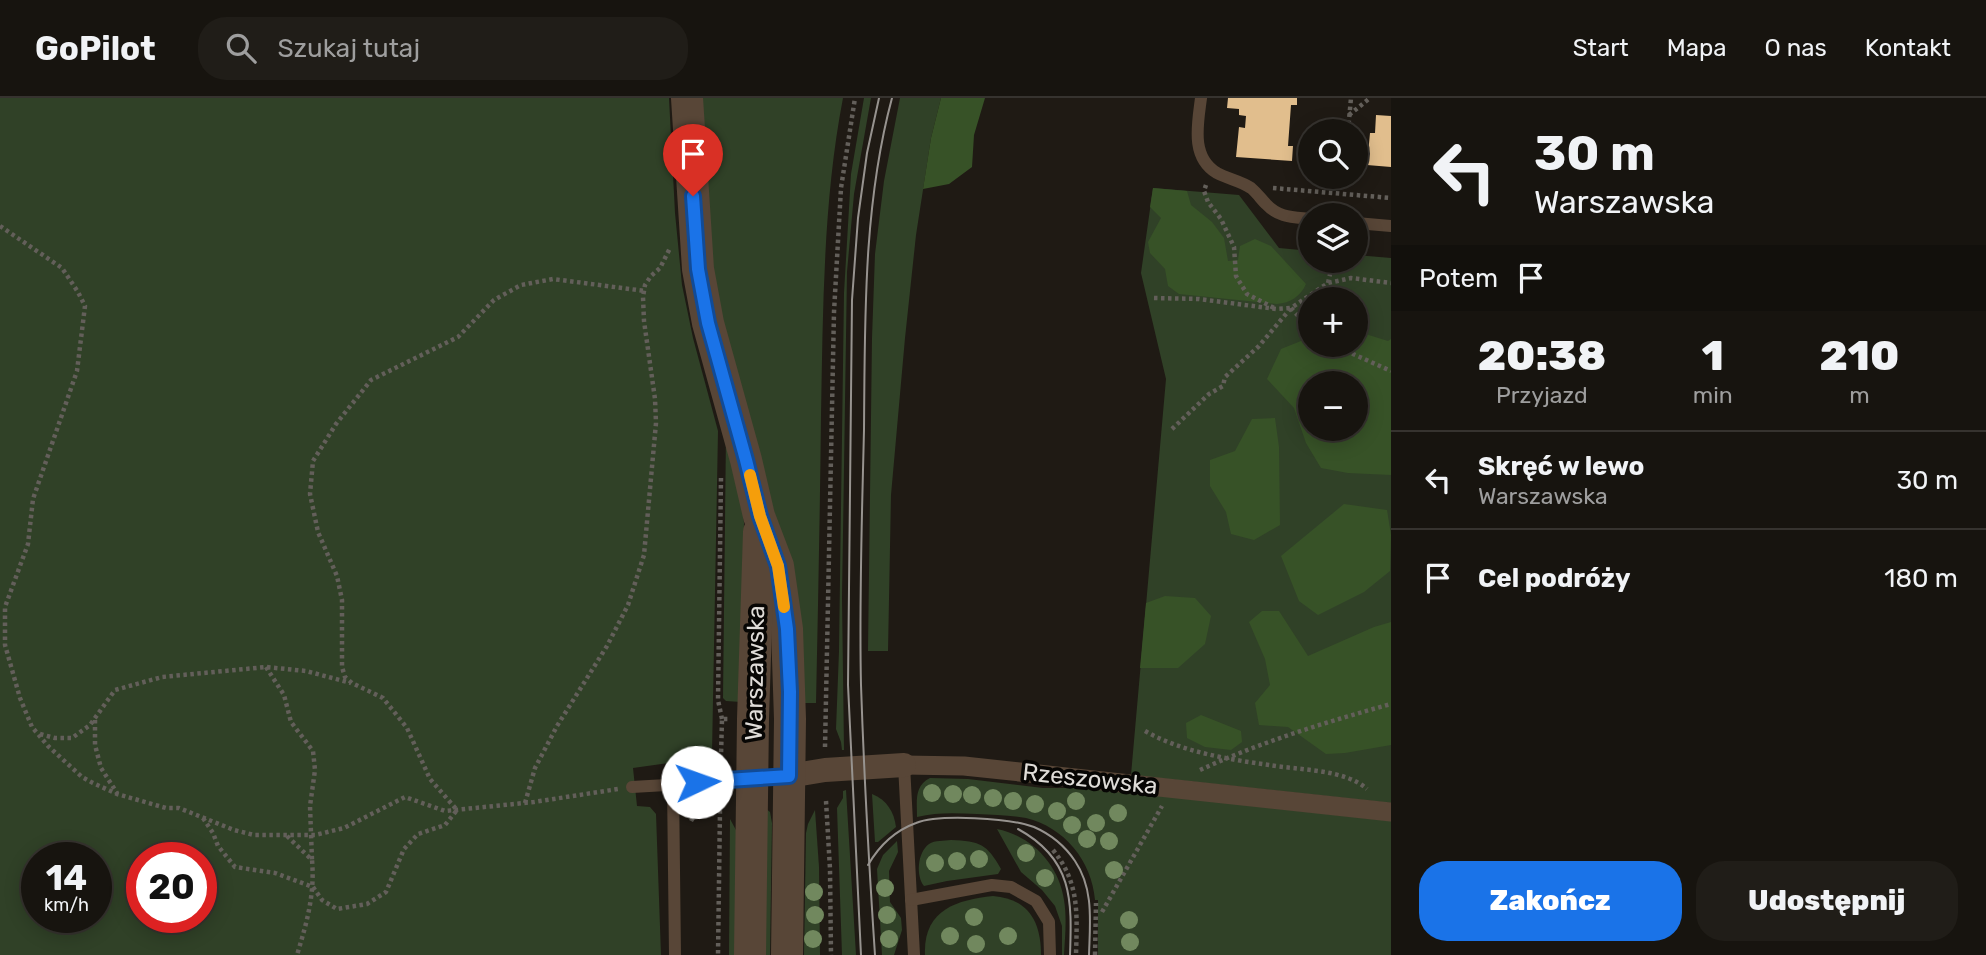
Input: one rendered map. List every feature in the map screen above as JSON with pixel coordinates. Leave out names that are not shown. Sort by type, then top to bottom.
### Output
[{"type":"street","name":"Warszawska","points":[[687,98],[698,269],[708,323],[760,516],[778,566],[787,629],[790,692],[787,955]]},
{"type":"street","name":"Warszawska","points":[[750,955],[760,516]]},
{"type":"street","name":"Rzeszowska","points":[[789,776],[825,770],[904,765],[964,765],[1391,812]]},
{"type":"street","points":[[752,780],[789,776]]},
{"type":"lane","points":[[1201,98],[1197,142],[1206,163],[1213,171],[1249,187],[1278,214],[1298,218]]},
{"type":"lane","points":[[1368,224],[1391,226]]},
{"type":"lane","points":[[904,765],[914,955]]},
{"type":"lane","points":[[632,787],[752,780]]},
{"type":"lane","points":[[673,784],[675,955]]},
{"type":"lane","points":[[911,900],[992,885],[1011,887],[1036,901],[1049,922],[1050,955]]},
{"type":"path","points":[[824,751],[834,312],[841,188],[855,98]]},
{"type":"path","points":[[1349,119],[1350,98]]},
{"type":"path","points":[[1349,115],[1370,98]]},
{"type":"path","points":[[1213,171],[1205,191],[1208,202],[1221,219],[1234,247],[1236,276],[1247,293],[1276,309]]},
{"type":"path","points":[[1272,188],[1391,198]]},
{"type":"path","points":[[0,226],[62,268],[85,306],[77,371],[33,499],[28,544],[5,607],[5,645],[20,698],[32,727],[82,778],[117,794],[166,808],[179,808],[234,830],[254,835],[286,836],[310,835],[344,828],[405,797],[444,811],[525,803],[632,787]]},
{"type":"path","points":[[525,803],[535,768],[628,605],[644,555],[656,424],[645,321],[645,285],[660,268],[674,245]]},
{"type":"path","points":[[1328,283],[1330,273]]},
{"type":"path","points":[[1172,429],[1209,394],[1223,386],[1225,377],[1259,346],[1292,308],[1328,283],[1351,278],[1391,283]]},
{"type":"path","points":[[352,683],[345,677],[342,667],[342,600],[337,576],[318,532],[310,494],[313,461],[336,424],[371,380],[458,337],[494,300],[521,285],[553,279],[645,291]]},
{"type":"path","points":[[1154,298],[1199,299],[1276,309],[1292,308]]},
{"type":"path","points":[[1292,308],[1298,315]]},
{"type":"path","points":[[1360,357],[1391,371]]},
{"type":"path","points":[[722,468],[719,700],[722,719]]},
{"type":"path","points":[[38,734],[55,738],[72,737],[90,725],[115,690],[162,677],[266,667],[306,671],[352,683],[383,698],[407,728],[430,779],[457,810]]},
{"type":"path","points":[[266,667],[284,695],[291,722],[313,751],[316,770],[310,806],[313,887],[297,955]]},
{"type":"path","points":[[1226,758],[1334,719],[1391,704]]},
{"type":"path","points":[[95,717],[95,745],[101,768],[117,794]]},
{"type":"path","points":[[1145,731],[1164,741],[1226,758],[1336,774],[1361,784],[1391,812]]},
{"type":"path","points":[[1102,912],[1172,788]]},
{"type":"path","points":[[826,801],[831,955]]},
{"type":"path","points":[[718,955],[720,808]]},
{"type":"path","points":[[203,818],[218,846],[235,867],[275,873],[313,887],[322,900],[337,909],[367,904],[386,892],[404,849],[418,834],[444,825],[457,810]]},
{"type":"path","points":[[286,836],[312,860]]},
{"type":"path","points":[[1053,850],[1064,865],[1075,891],[1076,955]]},
{"type":"path","points":[[1095,955],[1096,903]]},
{"type":"green space","points":[[0,98],[669,98],[682,285],[718,431],[712,754],[697,759],[633,768],[637,806],[650,807],[656,814],[661,955],[0,955]]},
{"type":"green space","points":[[699,98],[843,98],[831,177],[825,256],[816,703],[799,703],[782,542],[732,371],[710,268]]},
{"type":"green space","points":[[864,98],[871,98],[854,194],[847,272],[842,750],[836,729],[844,293],[851,174]]},
{"type":"green space","points":[[900,98],[941,98],[931,138],[916,235],[905,338],[891,495],[888,651],[868,651],[875,254],[884,181]]},
{"type":"green space","points":[[941,98],[985,98],[974,135],[972,167],[949,184],[923,189],[931,138]]},
{"type":"green space","points":[[1153,188],[1239,195],[1279,248],[1298,250],[1298,273],[1368,273],[1368,256],[1391,258],[1391,803],[1131,775],[1166,379],[1141,273]]},
{"type":"green space","points":[[1153,188],[1187,191],[1191,205],[1212,222],[1224,238],[1228,261],[1238,260],[1240,246],[1255,239],[1271,246],[1306,284],[1304,287],[1298,287],[1298,295],[1294,298],[1277,304],[1179,294],[1168,286],[1165,269],[1150,253],[1148,242],[1161,218],[1150,207]]},
{"type":"green space","points":[[1368,335],[1388,341],[1391,339],[1391,475],[1348,473],[1321,468],[1305,441],[1368,441],[1368,371],[1298,371],[1298,420],[1294,408],[1267,379],[1281,349],[1298,342],[1298,357],[1368,357]]},
{"type":"green space","points":[[1275,418],[1279,447],[1280,525],[1254,540],[1231,534],[1226,512],[1210,486],[1210,460],[1235,451],[1252,419]]},
{"type":"green space","points":[[726,434],[744,523],[741,702],[726,701],[723,698]]},
{"type":"green space","points":[[1344,504],[1387,510],[1391,535],[1390,571],[1364,592],[1318,615],[1299,601],[1281,556]]},
{"type":"green space","points":[[1165,596],[1195,598],[1211,616],[1205,644],[1178,668],[1140,668],[1146,603]]},
{"type":"green space","points":[[1262,611],[1279,611],[1308,656],[1391,622],[1391,745],[1326,754],[1288,727],[1259,725],[1255,703],[1270,685],[1265,659],[1249,622]]},
{"type":"green space","points":[[1201,715],[1241,731],[1242,742],[1231,750],[1205,747],[1187,738],[1186,723]]},
{"type":"green space","points":[[930,778],[968,779],[1043,788],[1090,788],[1391,821],[1391,955],[1098,955],[1098,900],[1095,900],[1088,872],[1074,848],[1052,829],[1026,818],[954,813],[917,817],[919,790]]},
{"type":"green space","points":[[846,790],[856,955],[842,955],[837,808],[843,798],[843,791]]},
{"type":"green space","points":[[872,794],[889,807],[896,827],[878,842],[875,842]]},
{"type":"green space","points":[[765,808],[770,812],[772,823],[770,955],[761,955]]},
{"type":"green space","points":[[815,810],[820,955],[804,955],[806,833]]},
{"type":"green space","points":[[730,819],[736,830],[738,955],[729,955]]},
{"type":"green space","points":[[997,829],[1022,838],[1032,845],[1050,864],[1056,875],[1065,907],[1064,955],[1062,926],[1055,906],[1042,890],[1021,872]]},
{"type":"green space","points":[[897,841],[898,852],[889,871],[890,902],[901,918],[902,930],[894,955],[882,955],[877,869],[883,855]]},
{"type":"green space","points":[[969,841],[987,849],[1001,869],[998,874],[924,886],[919,871],[922,853],[931,843]]},
{"type":"green space","points":[[993,896],[1016,902],[1030,914],[1039,932],[1041,955],[925,955],[930,927],[944,910],[966,901]]},
{"type":"building","points":[[1228,98],[1297,98],[1297,105],[1291,105],[1288,146],[1293,146],[1292,161],[1236,157],[1239,127],[1245,128],[1246,116],[1239,115],[1239,109],[1227,108]]},
{"type":"building","points":[[1376,115],[1391,116],[1391,167],[1368,165],[1370,133],[1375,133]]},
{"type":"tram line","points":[[861,955],[848,685],[852,300],[858,218],[867,153],[879,98]]},
{"type":"tram line","points":[[875,955],[861,685],[865,347],[871,222],[892,98]]},
{"type":"tram line","points":[[868,865],[882,845],[894,835],[908,826],[927,820],[975,818],[1009,821],[1034,827],[1062,845],[1081,872],[1090,906],[1089,955]]},
{"type":"tram line","points":[[1018,829],[1050,854],[1059,868],[1069,899],[1070,955]]},
{"type":"slow traffic","points":[[750,475],[760,516],[778,566],[784,607]]},
{"type":"route","points":[[693,196],[698,269],[708,323],[760,516],[778,566],[787,629],[790,692],[789,776],[697,782]]}]
